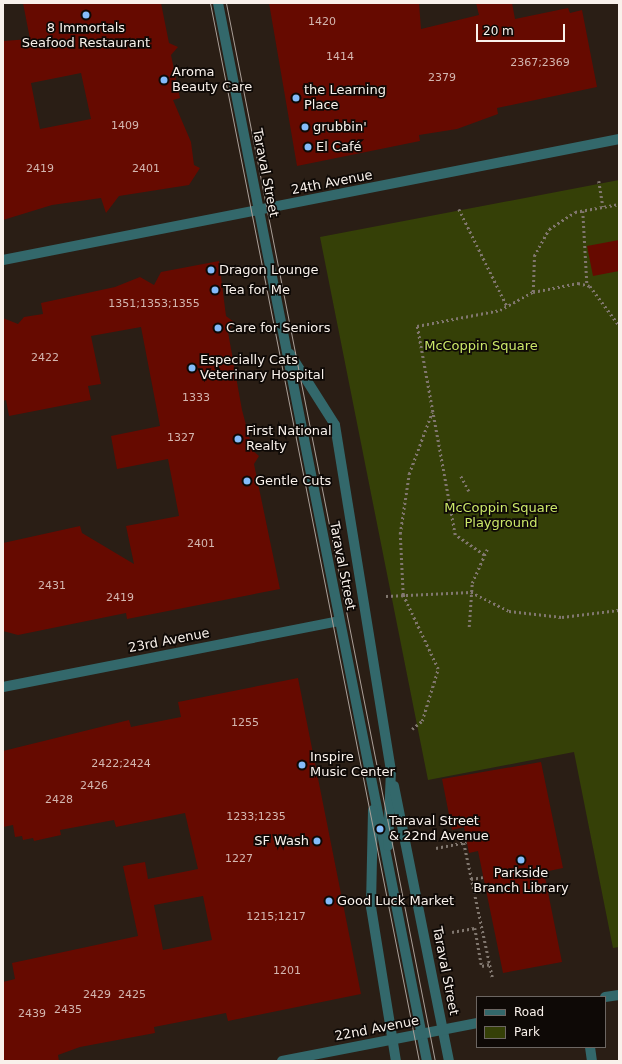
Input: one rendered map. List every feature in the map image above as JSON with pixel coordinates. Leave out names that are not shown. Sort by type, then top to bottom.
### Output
[{"type":"street","name":"Taraval Street","points":[[218,3],[427,1061]]},
{"type":"street","name":"24th Avenue","points":[[3,260],[619,139]]},
{"type":"street","name":"Taraval Street","points":[[286,347],[335,425],[390,769],[449,1061]]},
{"type":"street","name":"23rd Avenue","points":[[3,687],[339,621]]},
{"type":"street","name":"Taraval Street","points":[[388,866],[390,769]]},
{"type":"street","name":"Taraval Street","points":[[373,790],[371,907],[396,1061]]},
{"type":"street","points":[[606,997],[619,994]]},
{"type":"street","name":"22nd Avenue","points":[[282,1061],[476,1022]]},
{"type":"street","points":[[590,1048],[592,1061]]},
{"type":"path","points":[[599,181],[603,207]]},
{"type":"path","points":[[532,292],[534,256],[541,237],[566,216],[619,204]]},
{"type":"path","points":[[459,209],[507,306]]},
{"type":"path","points":[[583,211],[587,283],[619,325]]},
{"type":"path","points":[[484,556],[455,535],[432,412],[418,326],[500,310],[532,292],[587,283]]},
{"type":"path","points":[[412,729],[422,721],[438,669],[403,595],[402,513],[409,474],[432,412]]},
{"type":"path","points":[[461,476],[468,491]]},
{"type":"path","points":[[469,627],[471,592],[487,550]]},
{"type":"path","points":[[386,596],[471,592],[509,611],[562,617],[619,610]]},
{"type":"path","points":[[436,848],[465,842],[471,879],[493,979]]},
{"type":"path","points":[[471,879],[483,877]]},
{"type":"path","points":[[452,932],[475,928],[482,966],[490,964]]},
{"type":"green space","name":"McCoppin Square","points":[[619,180],[619,947],[613,948],[574,752],[428,780],[320,237]]},
{"type":"building","points":[[23,3],[161,3],[169,43],[178,47],[171,55],[180,98],[173,100],[191,142],[194,165],[200,168],[189,185],[119,196],[106,213],[101,198],[52,205],[3,220],[3,41],[30,39]],"holes":[[[81,73],[91,119],[40,129],[31,83]]]},
{"type":"building","points":[[269,3],[419,3],[421,29],[479,15],[476,3],[512,3],[515,19],[568,8],[570,13],[582,10],[597,87],[497,108],[498,114],[457,129],[419,135],[420,141],[297,166]]},
{"type":"building","points":[[619,240],[619,271],[593,276],[587,246]]},
{"type":"building","points":[[219,261],[226,316],[234,322],[228,332],[242,410],[253,451],[259,456],[254,464],[280,589],[127,619],[126,613],[18,635],[3,631],[3,543],[80,526],[82,533],[134,564],[126,526],[179,516],[168,459],[117,469],[111,436],[160,426],[141,327],[91,336],[101,384],[88,386],[91,400],[9,416],[6,400],[3,401],[3,318],[18,324],[24,317],[43,314],[41,303],[115,287],[140,277],[154,285],[161,272]]},
{"type":"building","points":[[298,678],[361,994],[228,1021],[226,1013],[154,1027],[155,1033],[80,1047],[58,1055],[59,1061],[3,1061],[3,982],[15,979],[12,963],[138,936],[123,866],[145,862],[148,879],[198,869],[185,813],[116,827],[114,820],[60,830],[61,835],[34,841],[33,838],[23,840],[22,836],[15,837],[13,825],[3,827],[3,751],[129,720],[131,727],[181,717],[178,702]],"holes":[[[203,896],[212,940],[163,950],[154,905]]]},
{"type":"building","name":"Parkside Branch Library","points":[[541,762],[563,868],[544,872],[562,962],[503,973],[478,851],[469,853],[464,827],[452,830],[442,779]]},
{"type":"tram line","points":[[210,3],[419,1061]]},
{"type":"tram line","points":[[226,3],[435,1061]]},
{"type":"place","name":"8 Immortals Seafood Restaurant","points":[[86,15]]},
{"type":"place","name":"Aroma Beauty Care","points":[[164,80]]},
{"type":"place","name":"the Learning Place","points":[[296,98]]},
{"type":"place","name":"grubbin'","points":[[305,127]]},
{"type":"place","name":"El Café","points":[[308,147]]},
{"type":"place","name":"Dragon Lounge","points":[[211,270]]},
{"type":"place","name":"Tea for Me","points":[[215,290]]},
{"type":"place","name":"Care for Seniors","points":[[218,328]]},
{"type":"place","name":"Especially Cats Veterinary Hospital","points":[[192,368]]},
{"type":"place","name":"First National Realty","points":[[238,439]]},
{"type":"place","name":"Gentle Cuts","points":[[247,481]]},
{"type":"place","name":"Inspire Music Center","points":[[302,765]]},
{"type":"place","name":"Taraval Street & 22nd Avenue","points":[[380,829]]},
{"type":"place","name":"SF Wash","points":[[317,841]]},
{"type":"place","name":"Parkside Branch Library","points":[[521,860]]},
{"type":"place","name":"Good Luck Market","points":[[329,901]]},
{"type":"park label","name":"McCoppin Square Playground","points":[[501,516]]}]
